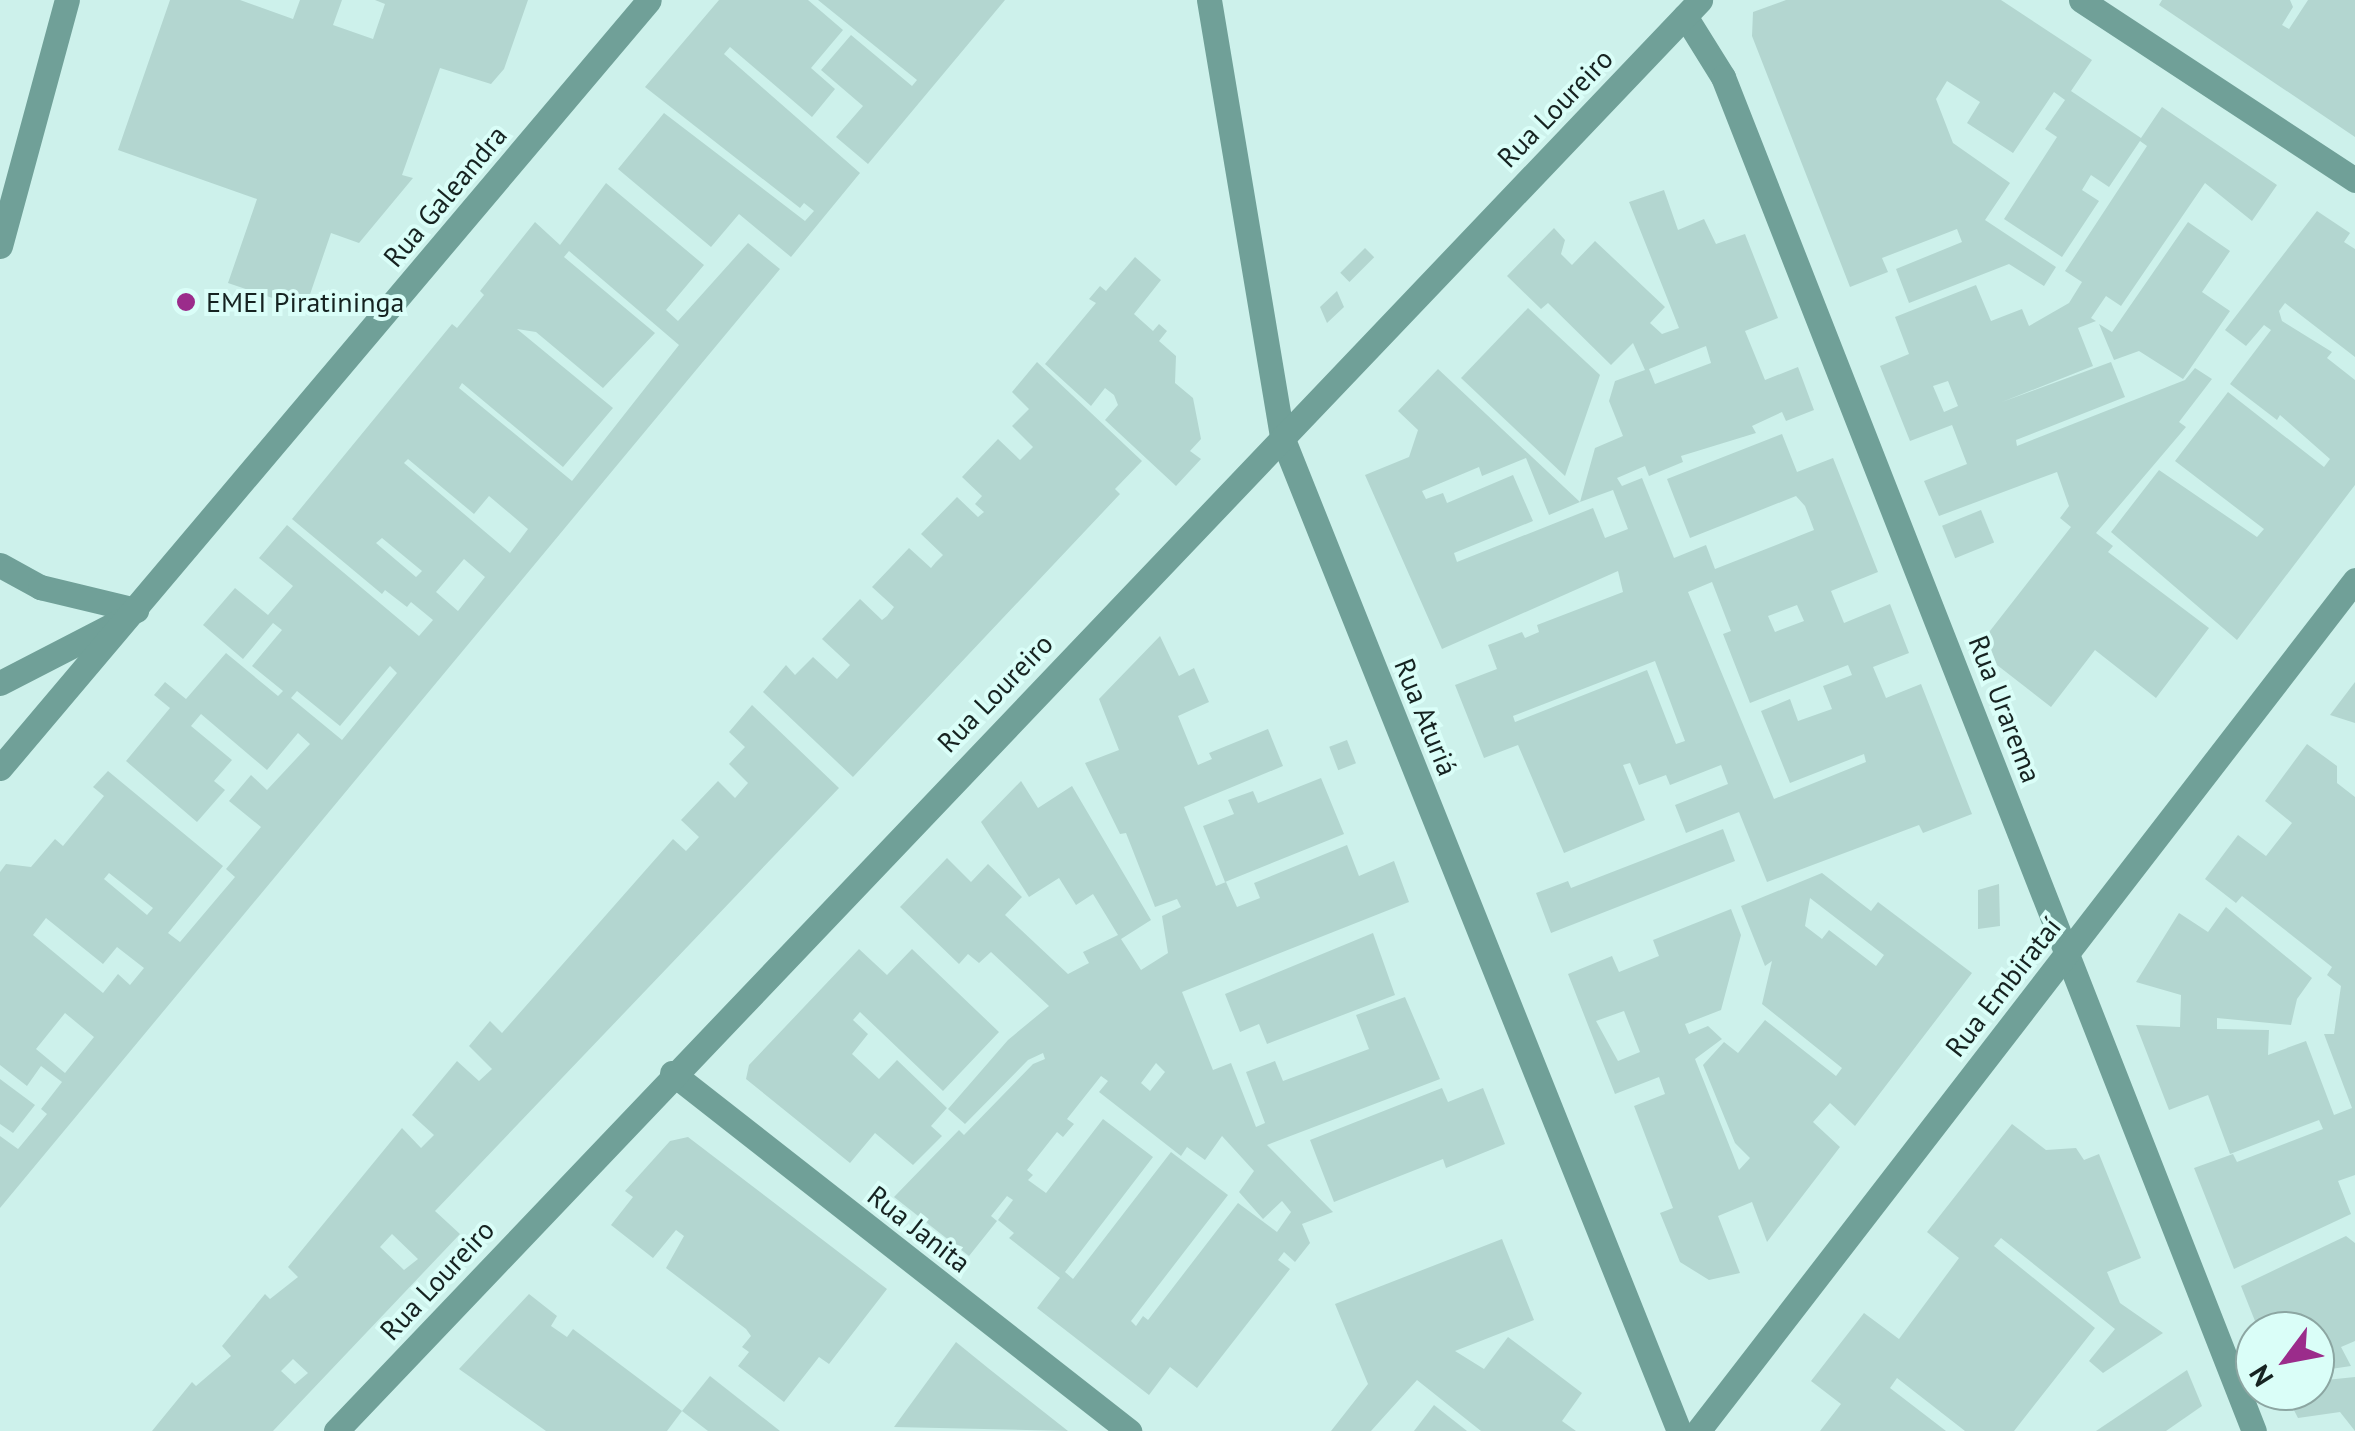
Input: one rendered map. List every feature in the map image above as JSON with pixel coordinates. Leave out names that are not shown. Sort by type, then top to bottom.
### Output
[{"type":"street","points":[[0,246],[67,0]]},
{"type":"street","name":"Rua Galeandra","points":[[0,768],[648,0]]},
{"type":"street","name":"Rua Aturiá","points":[[1210,0],[1282,437],[1680,1431]]},
{"type":"street","points":[[2082,0],[2355,180]]},
{"type":"street","name":"Rua Loureiro","points":[[336,1431],[672,1074],[1692,8]]},
{"type":"street","name":"Rua Urarema","points":[[1692,8],[1730,95],[2254,1431]]},
{"type":"street","points":[[0,565],[40,586],[134,612]]},
{"type":"street","name":"Rua Embirataí","points":[[1698,1431],[2355,580]]},
{"type":"street","name":"Rua Galeandra","points":[[0,683],[134,612]]},
{"type":"street","name":"Rua Janita","points":[[672,1074],[1129,1431]]},
{"type":"building","points":[[170,0],[240,0],[293,19],[300,0],[342,0],[333,25],[373,39],[385,4],[375,0],[528,0],[504,69],[491,84],[440,68],[402,175],[413,178],[359,243],[331,233],[305,309],[228,283],[257,199],[118,150]]},
{"type":"building","points":[[719,0],[808,0],[843,30],[811,68],[835,89],[812,117],[730,47],[724,54],[860,173],[791,257],[739,214],[711,247],[618,169],[664,113],[805,221],[814,211],[804,203],[800,208],[645,87]]},
{"type":"building","points":[[818,0],[1005,0],[868,164],[836,137],[863,106],[821,70],[851,35],[912,86],[917,80]]},
{"type":"building","points":[[1786,0],[2001,0],[2092,60],[2071,91],[2141,138],[2162,107],[2277,185],[2252,221],[2205,183],[2121,306],[2106,296],[2091,318],[2096,321],[2078,328],[2093,366],[2002,402],[2111,362],[2125,397],[2016,440],[2017,446],[2185,380],[2195,368],[2212,379],[2179,422],[2186,427],[2096,533],[2113,546],[2108,552],[2209,628],[2156,698],[2095,650],[2051,707],[1997,665],[1986,636],[2071,527],[2060,518],[2069,506],[2057,472],[1939,516],[1924,481],[1967,464],[1952,425],[1910,441],[1880,366],[1909,354],[1895,317],[1976,285],[1991,321],[2022,309],[2029,326],[2069,303],[2082,282],[2065,271],[2147,146],[2140,141],[2109,187],[2091,175],[2082,190],[2099,201],[2062,257],[2004,219],[2057,137],[2045,129],[2065,100],[2054,92],[2013,153],[1967,123],[1980,102],[1947,81],[1936,99],[1953,143],[2010,183],[1985,220],[2056,267],[2044,286],[2009,264],[1909,303],[1896,269],[1962,242],[1957,229],[1882,258],[1888,272],[1850,287],[1752,36],[1753,12]],"holes":[[[1948,381],[1958,406],[1944,412],[1933,386]]]},
{"type":"building","points":[[2162,0],[2290,0],[2293,7],[2282,25],[2289,29],[2308,0],[2355,0],[2355,137],[2159,5]]},
{"type":"building","points":[[606,183],[704,265],[666,310],[678,321],[748,243],[780,269],[0,1208],[0,1136],[18,1149],[47,1114],[41,1109],[62,1082],[41,1066],[27,1086],[0,1065],[0,872],[6,864],[31,867],[55,839],[63,846],[104,796],[93,787],[108,771],[223,866],[168,933],[180,942],[235,877],[226,869],[261,827],[229,801],[251,775],[267,790],[310,744],[298,733],[267,770],[201,714],[191,726],[232,760],[214,781],[225,790],[197,822],[126,761],[170,708],[154,695],[165,682],[186,699],[226,653],[278,696],[283,691],[252,666],[282,630],[273,623],[243,659],[203,625],[235,588],[268,615],[293,586],[259,558],[287,525],[419,636],[433,620],[411,602],[407,607],[385,590],[382,594],[292,519],[452,324],[457,328],[484,295],[480,291],[535,222],[560,245]],"holes":[[[569,251],[679,345],[572,481],[459,388],[462,383],[563,467],[613,408],[517,329],[536,332],[603,388],[655,333],[564,257]],[[408,459],[474,514],[489,496],[528,529],[510,553],[404,463]],[[382,538],[422,571],[416,577],[376,543]],[[464,559],[485,577],[458,611],[436,592]],[[390,666],[397,673],[342,740],[291,698],[297,691],[340,726]],[[109,873],[153,908],[147,915],[104,879]],[[46,918],[103,964],[117,947],[144,968],[130,985],[118,974],[103,993],[33,935]],[[65,1013],[94,1037],[65,1073],[36,1049]]]},
{"type":"building","points":[[1664,190],[1678,230],[1704,219],[1716,244],[1745,234],[1778,318],[1745,331],[1765,380],[1798,367],[1814,410],[1786,421],[1782,412],[1752,426],[1756,433],[1681,456],[1683,462],[1649,476],[1645,466],[1617,478],[1622,486],[1642,478],[1674,558],[1706,545],[1715,569],[1814,530],[1805,506],[1796,496],[1690,538],[1667,479],[1782,434],[1797,472],[1833,458],[1878,572],[1831,591],[1844,623],[1890,604],[1909,653],[1873,667],[1886,698],[1921,684],[1972,814],[1923,833],[1919,825],[1767,882],[1739,812],[1686,833],[1675,805],[1728,784],[1721,765],[1670,785],[1666,775],[1639,785],[1630,763],[1623,765],[1645,820],[1564,853],[1518,745],[1484,758],[1455,685],[1497,669],[1488,645],[1522,632],[1525,638],[1539,632],[1537,625],[1623,592],[1618,571],[1442,649],[1365,475],[1409,457],[1418,430],[1398,411],[1438,369],[1580,502],[1595,448],[1623,436],[1609,401],[1615,381],[1645,370],[1633,343],[1611,365],[1548,303],[1541,309],[1507,276],[1554,228],[1565,240],[1561,254],[1572,265],[1595,241],[1665,307],[1650,323],[1662,334],[1679,328],[1629,202]],"holes":[[[1706,346],[1711,363],[1655,384],[1649,369]],[[1526,458],[1549,515],[1613,490],[1628,529],[1605,538],[1593,508],[1457,562],[1454,553],[1533,521],[1513,475],[1447,503],[1443,493],[1426,499],[1422,491],[1479,467],[1482,476]],[[1712,582],[1731,631],[1723,634],[1750,703],[1848,665],[1852,675],[1823,686],[1832,709],[1798,721],[1790,699],[1761,711],[1790,783],[1864,754],[1866,762],[1774,799],[1688,592]],[[1797,605],[1804,621],[1775,632],[1768,616]],[[1655,661],[1685,741],[1676,744],[1647,670],[1515,722],[1513,716]]]},
{"type":"building","points":[[2317,211],[2350,233],[2344,242],[2355,249],[2355,357],[2285,303],[2279,311],[2282,321],[2332,352],[2327,358],[2355,380],[2355,485],[2237,640],[2111,532],[2159,470],[2257,537],[2264,529],[2175,461],[2228,392],[2324,467],[2330,459],[2280,415],[2277,420],[2230,384],[2271,330],[2264,325],[2246,346],[2225,330]]},
{"type":"building","points":[[2188,222],[2230,251],[2202,292],[2230,311],[2183,379],[2139,351],[2114,360],[2099,324],[2112,332]]},
{"type":"building","points":[[1365,248],[1374,257],[1349,282],[1340,273]]},
{"type":"building","points":[[1135,257],[1161,280],[1134,314],[1153,331],[1159,324],[1167,331],[1159,341],[1176,356],[1175,383],[1193,398],[1201,439],[1190,451],[1201,459],[1176,486],[1105,420],[1118,405],[1114,395],[1105,388],[1091,406],[1045,364],[1096,303],[1089,299],[1100,286],[1106,291]]},
{"type":"building","points":[[1337,291],[1344,307],[1327,323],[1320,307]]},
{"type":"building","points":[[1528,308],[1600,375],[1565,476],[1461,378]]},
{"type":"building","points":[[1037,362],[1142,461],[1115,489],[1120,494],[853,777],[763,692],[786,665],[795,675],[813,657],[837,679],[850,665],[822,639],[860,599],[882,620],[887,616],[894,607],[872,587],[909,548],[931,568],[943,555],[921,534],[957,497],[978,517],[984,512],[975,504],[982,496],[962,477],[998,439],[1020,460],[1033,447],[1012,426],[1029,409],[1012,392]]},
{"type":"building","points":[[1981,510],[1994,542],[1955,558],[1942,526]]},
{"type":"building","points":[[1160,636],[1179,676],[1194,668],[1209,702],[1178,716],[1198,765],[1212,759],[1209,753],[1268,729],[1283,766],[1184,807],[1216,886],[1226,882],[1237,907],[1260,898],[1254,883],[1347,845],[1359,876],[1394,861],[1409,902],[1182,992],[1213,1070],[1231,1063],[1256,1127],[1265,1123],[1246,1072],[1275,1061],[1283,1081],[1369,1049],[1356,1015],[1405,997],[1440,1079],[1267,1145],[1333,1212],[1302,1224],[1310,1243],[1295,1262],[1284,1252],[1278,1260],[1290,1269],[1197,1388],[1170,1367],[1149,1395],[1037,1308],[1060,1278],[1009,1238],[1014,1233],[998,1220],[1013,1200],[1007,1196],[991,1216],[997,1221],[969,1256],[894,1197],[959,1130],[964,1135],[1033,1064],[1045,1059],[1043,1053],[1028,1060],[965,1124],[948,1109],[1008,1040],[1049,1006],[991,952],[979,963],[968,954],[959,964],[900,907],[947,858],[971,882],[988,864],[1022,897],[1005,915],[1068,974],[1089,963],[1083,952],[1118,935],[1093,894],[1076,905],[1059,878],[1029,897],[981,822],[1021,781],[1038,808],[1072,786],[1151,920],[1121,939],[1141,970],[1168,953],[1162,916],[1181,907],[1177,899],[1155,907],[1126,833],[1120,834],[1085,763],[1119,750],[1099,699]],"holes":[[[1156,1063],[1165,1072],[1150,1091],[1141,1083]],[[1101,1076],[1108,1081],[1099,1092],[1181,1156],[1187,1147],[1205,1160],[1222,1136],[1254,1171],[1239,1192],[1263,1219],[1282,1201],[1291,1212],[1277,1232],[1238,1203],[1148,1320],[1143,1316],[1136,1326],[1131,1321],[1228,1195],[1171,1152],[1073,1279],[1065,1272],[1153,1157],[1103,1119],[1046,1193],[1028,1180],[1033,1175],[1027,1170],[1057,1132],[1063,1137],[1074,1124],[1067,1119]]]},
{"type":"building","points":[[2355,682],[2355,723],[2330,715]]},
{"type":"building","points":[[752,705],[839,788],[435,1211],[460,1234],[273,1431],[152,1431],[192,1382],[196,1386],[231,1356],[222,1346],[265,1294],[270,1299],[298,1277],[288,1267],[402,1128],[421,1148],[434,1135],[412,1115],[457,1061],[479,1081],[492,1069],[469,1046],[490,1021],[502,1033],[673,839],[686,851],[699,837],[681,820],[718,781],[735,798],[748,783],[729,764],[745,747],[729,732]],"holes":[[[392,1234],[418,1259],[404,1270],[380,1247]],[[293,1359],[308,1373],[295,1384],[281,1371]]]},
{"type":"building","points":[[1347,740],[1356,763],[1338,770],[1329,747]]},
{"type":"building","points":[[2307,744],[2337,766],[2337,783],[2355,797],[2355,1175],[2338,1181],[2351,1214],[2234,1269],[2194,1168],[2233,1154],[2237,1162],[2323,1129],[2319,1120],[2230,1154],[2208,1095],[2169,1110],[2136,1025],[2180,1027],[2181,995],[2136,982],[2179,913],[2208,932],[2226,907],[2312,978],[2297,999],[2291,1025],[2217,1018],[2217,1029],[2269,1030],[2268,1055],[2306,1041],[2334,1115],[2352,1108],[2324,1034],[2334,1034],[2341,986],[2327,975],[2332,967],[2242,896],[2236,903],[2205,879],[2238,835],[2266,856],[2292,823],[2265,801]]},
{"type":"building","points":[[1321,778],[1344,834],[1225,882],[1203,826],[1234,814],[1228,800],[1253,791],[1258,803]]},
{"type":"building","points":[[1723,829],[1735,861],[1551,933],[1536,893],[1568,881],[1571,888]]},
{"type":"building","points":[[1822,873],[1871,911],[1878,902],[1972,973],[1855,1126],[1830,1103],[1813,1122],[1840,1147],[1767,1242],[1752,1202],[1718,1216],[1740,1273],[1709,1280],[1680,1262],[1660,1213],[1673,1208],[1634,1106],[1665,1094],[1659,1077],[1615,1094],[1568,974],[1612,956],[1619,972],[1659,956],[1653,940],[1731,909],[1741,935],[1721,1010],[1685,1024],[1689,1034],[1708,1026],[1722,1039],[1695,1059],[1739,1170],[1750,1158],[1735,1143],[1703,1065],[1724,1042],[1738,1053],[1765,1020],[1836,1076],[1842,1068],[1762,1004],[1772,961],[1765,966],[1741,906]],"holes":[[[1810,898],[1884,955],[1876,966],[1829,930],[1822,939],[1805,926]],[[1624,1011],[1640,1052],[1618,1061],[1596,1021]]]},
{"type":"building","points":[[1999,884],[2000,926],[1978,929],[1978,890]]},
{"type":"building","points":[[1373,933],[1395,995],[1267,1044],[1259,1024],[1240,1032],[1225,994]]},
{"type":"building","points":[[859,949],[887,975],[912,949],[999,1032],[943,1091],[860,1012],[853,1020],[868,1034],[852,1054],[879,1079],[897,1060],[947,1108],[931,1126],[942,1136],[913,1165],[875,1133],[850,1163],[746,1079],[749,1065]]},
{"type":"building","points":[[0,1079],[35,1105],[13,1133],[0,1124]]},
{"type":"building","points":[[1442,1088],[1448,1102],[1483,1088],[1505,1144],[1446,1168],[1443,1159],[1334,1202],[1310,1140]]},
{"type":"building","points":[[2012,1124],[2046,1150],[2076,1148],[2084,1160],[2099,1154],[2141,1258],[2107,1272],[2120,1303],[2163,1333],[2103,1373],[2089,1361],[2115,1329],[2001,1238],[1994,1246],[2095,1328],[2014,1431],[1965,1431],[1897,1378],[1890,1388],[1946,1431],[1820,1431],[1841,1404],[1811,1381],[1864,1313],[1899,1339],[1959,1258],[1927,1232]]},
{"type":"building","points":[[688,1137],[887,1289],[829,1364],[819,1357],[784,1402],[738,1366],[749,1352],[742,1347],[751,1336],[746,1329],[666,1268],[684,1236],[676,1230],[653,1258],[611,1225],[633,1197],[625,1191],[670,1141]]},
{"type":"building","points":[[2346,1236],[2355,1243],[2355,1341],[2341,1347],[2351,1366],[2335,1368],[2335,1311],[2251,1311],[2241,1286]]},
{"type":"building","points":[[1502,1239],[1534,1320],[1455,1351],[1484,1369],[1508,1337],[1582,1393],[1562,1421],[1576,1431],[1481,1431],[1417,1380],[1371,1431],[1331,1431],[1368,1384],[1335,1304]]},
{"type":"building","points":[[529,1294],[557,1316],[551,1326],[567,1337],[573,1329],[682,1411],[667,1431],[546,1431],[459,1369]]},
{"type":"building","points":[[956,1342],[988,1368],[1068,1431],[894,1427]]},
{"type":"building","points":[[2187,1370],[2202,1406],[2166,1431],[2096,1431]]},
{"type":"building","points":[[710,1376],[780,1431],[708,1431],[682,1411]]},
{"type":"building","points":[[2355,1377],[2355,1431],[2340,1412],[2298,1418],[2294,1411],[2335,1411],[2335,1379]]},
{"type":"building","points":[[1434,1405],[1467,1431],[1414,1431]]},
{"type":"place","name":"EMEI Piratininga","points":[[186,302]]}]
